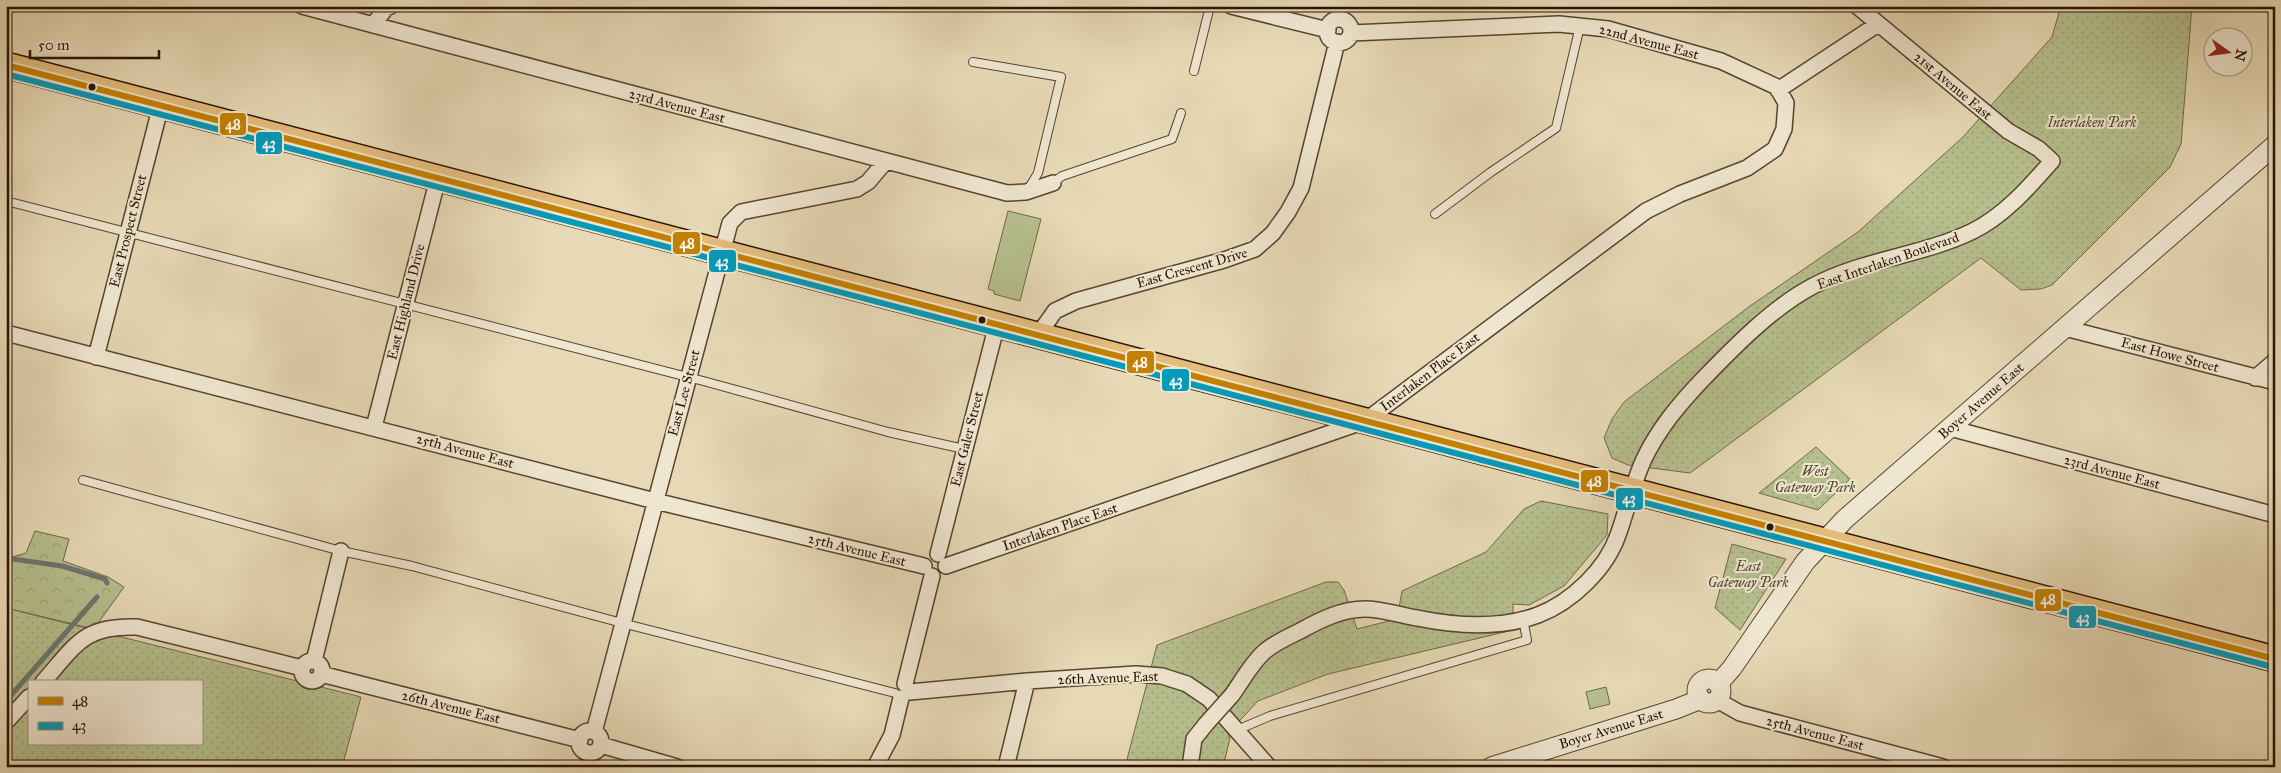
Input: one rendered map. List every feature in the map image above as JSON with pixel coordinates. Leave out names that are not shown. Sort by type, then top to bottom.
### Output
[{"type":"main road","points":[[6,65],[2275,659]]},
{"type":"street","name":"23rd Avenue East","points":[[302,6],[1007,193],[1026,192],[1053,183]]},
{"type":"street","points":[[373,25],[386,8],[392,6]]},
{"type":"street","points":[[1231,6],[1328,30]]},
{"type":"street","name":"21st Avenue East","points":[[1857,6],[2008,131],[2039,150],[2052,161]]},
{"type":"street","points":[[1334,20],[1347,20],[1346,40],[1337,42],[1331,39],[1328,30],[1334,20]]},
{"type":"street","name":"22nd Avenue East","points":[[1347,20],[1559,24],[1608,29],[1721,61],[1761,78],[1777,87],[1778,90]]},
{"type":"street","points":[[1778,90],[1878,24]]},
{"type":"street","name":"East Crescent Drive","points":[[1038,335],[1055,312],[1076,301],[1224,260],[1255,249],[1273,233],[1288,212],[1301,188],[1337,42]]},
{"type":"street","name":"Interlaken Place East","points":[[942,560],[1365,421],[1646,211],[1680,194],[1747,168],[1775,149],[1784,129],[1786,103],[1778,90]]},
{"type":"street","name":"East Prospect Street","points":[[96,357],[161,105]]},
{"type":"street","name":"Boyer Avenue East","points":[[1491,767],[1676,709],[1712,694],[1805,562],[1822,541],[2275,145]]},
{"type":"street","name":"East Lee Street","points":[[597,739],[622,623],[730,223],[741,212],[857,189],[868,182],[886,161]]},
{"type":"street","name":"East Interlaken Boulevard","points":[[1190,767],[1194,739],[1232,695],[1254,664],[1269,648],[1315,623],[1341,612],[1378,609],[1454,624],[1498,624],[1540,614],[1559,605],[1576,592],[1596,572],[1617,538],[1643,462],[1673,412],[1722,360],[1795,297],[1820,282],[1861,267],[1903,256],[1972,231],[1999,213],[2052,161]]},
{"type":"street","name":"East Highland Drive","points":[[374,427],[438,178]]},
{"type":"street","name":"East Galer Street","points":[[942,560],[964,449],[997,324]]},
{"type":"street","name":"East Howe Street","points":[[2065,328],[2275,382]]},
{"type":"street","name":"25th Avenue East","points":[[6,333],[928,571]]},
{"type":"street","points":[[2255,378],[2275,361]]},
{"type":"street","name":"23rd Avenue East","points":[[1950,428],[2275,516]]},
{"type":"street","points":[[312,668],[341,552]]},
{"type":"street","points":[[875,767],[892,735],[903,692],[928,571],[926,557],[932,554],[942,560]]},
{"type":"street","name":"26th Avenue East","points":[[44,680],[81,639],[102,628],[137,627],[312,668],[580,740],[584,734],[597,739]]},
{"type":"street","name":"26th Avenue East","points":[[903,692],[1136,674],[1162,676],[1181,682],[1199,691],[1209,699],[1269,767]]},
{"type":"street","points":[[1006,767],[1027,681]]},
{"type":"street","name":"25th Avenue East","points":[[1712,694],[1740,713],[1944,767]]},
{"type":"street","points":[[6,722],[28,698]]},
{"type":"street","points":[[597,739],[677,767]]},
{"type":"lane","points":[[1194,71],[1210,6]]},
{"type":"lane","points":[[1435,214],[1491,172],[1556,128],[1580,26]]},
{"type":"lane","points":[[973,62],[1061,78],[1038,173],[1026,192]]},
{"type":"lane","points":[[1053,183],[1062,176],[1172,139],[1181,113]]},
{"type":"lane","points":[[6,201],[688,377],[888,432],[964,449]]},
{"type":"lane","points":[[83,480],[341,552],[412,566],[622,623],[903,692]]},
{"type":"lane","points":[[1237,730],[1270,716],[1527,640],[1523,619]]},
{"type":"green space","name":"Interlaken Park","points":[[2058,6],[2192,6],[2181,144],[2170,167],[2052,285],[2041,289],[2021,290],[1981,258],[1690,473],[1628,465],[1612,458],[1604,438],[1612,419],[1624,402],[1750,306],[1858,232],[1963,137],[2052,37],[2060,9]]},
{"type":"green space","points":[[1008,211],[1041,219],[1020,301],[994,294],[994,291],[988,289]]},
{"type":"green space","name":"West Gateway Park","points":[[1816,447],[1850,479],[1818,510],[1759,493]]},
{"type":"green space","points":[[1541,501],[1608,514],[1607,535],[1564,586],[1529,605],[1513,604],[1513,630],[1328,674],[1258,701],[1228,733],[1230,738],[1223,767],[1125,767],[1157,645],[1326,582],[1338,582],[1344,590],[1357,629],[1397,619],[1402,591],[1486,552],[1524,509]]},
{"type":"green space","points":[[35,531],[69,539],[63,561],[108,577],[124,587],[94,629],[6,608],[6,556],[12,557],[26,553]]},
{"type":"green space","name":"East Gateway Park","points":[[1732,544],[1786,559],[1740,630],[1715,608]]},
{"type":"green space","points":[[6,608],[361,697],[342,767],[6,767]]},
{"type":"green space","points":[[1606,687],[1610,704],[1590,709],[1586,692]]},
{"type":"waterway","points":[[6,558],[62,566],[105,579],[107,583]]},
{"type":"waterway","points":[[6,701],[97,597]]},
{"type":"transit line","name":"48","points":[[6,65],[2275,659]]},
{"type":"transit line","name":"43","points":[[6,74],[2273,667]]}]
